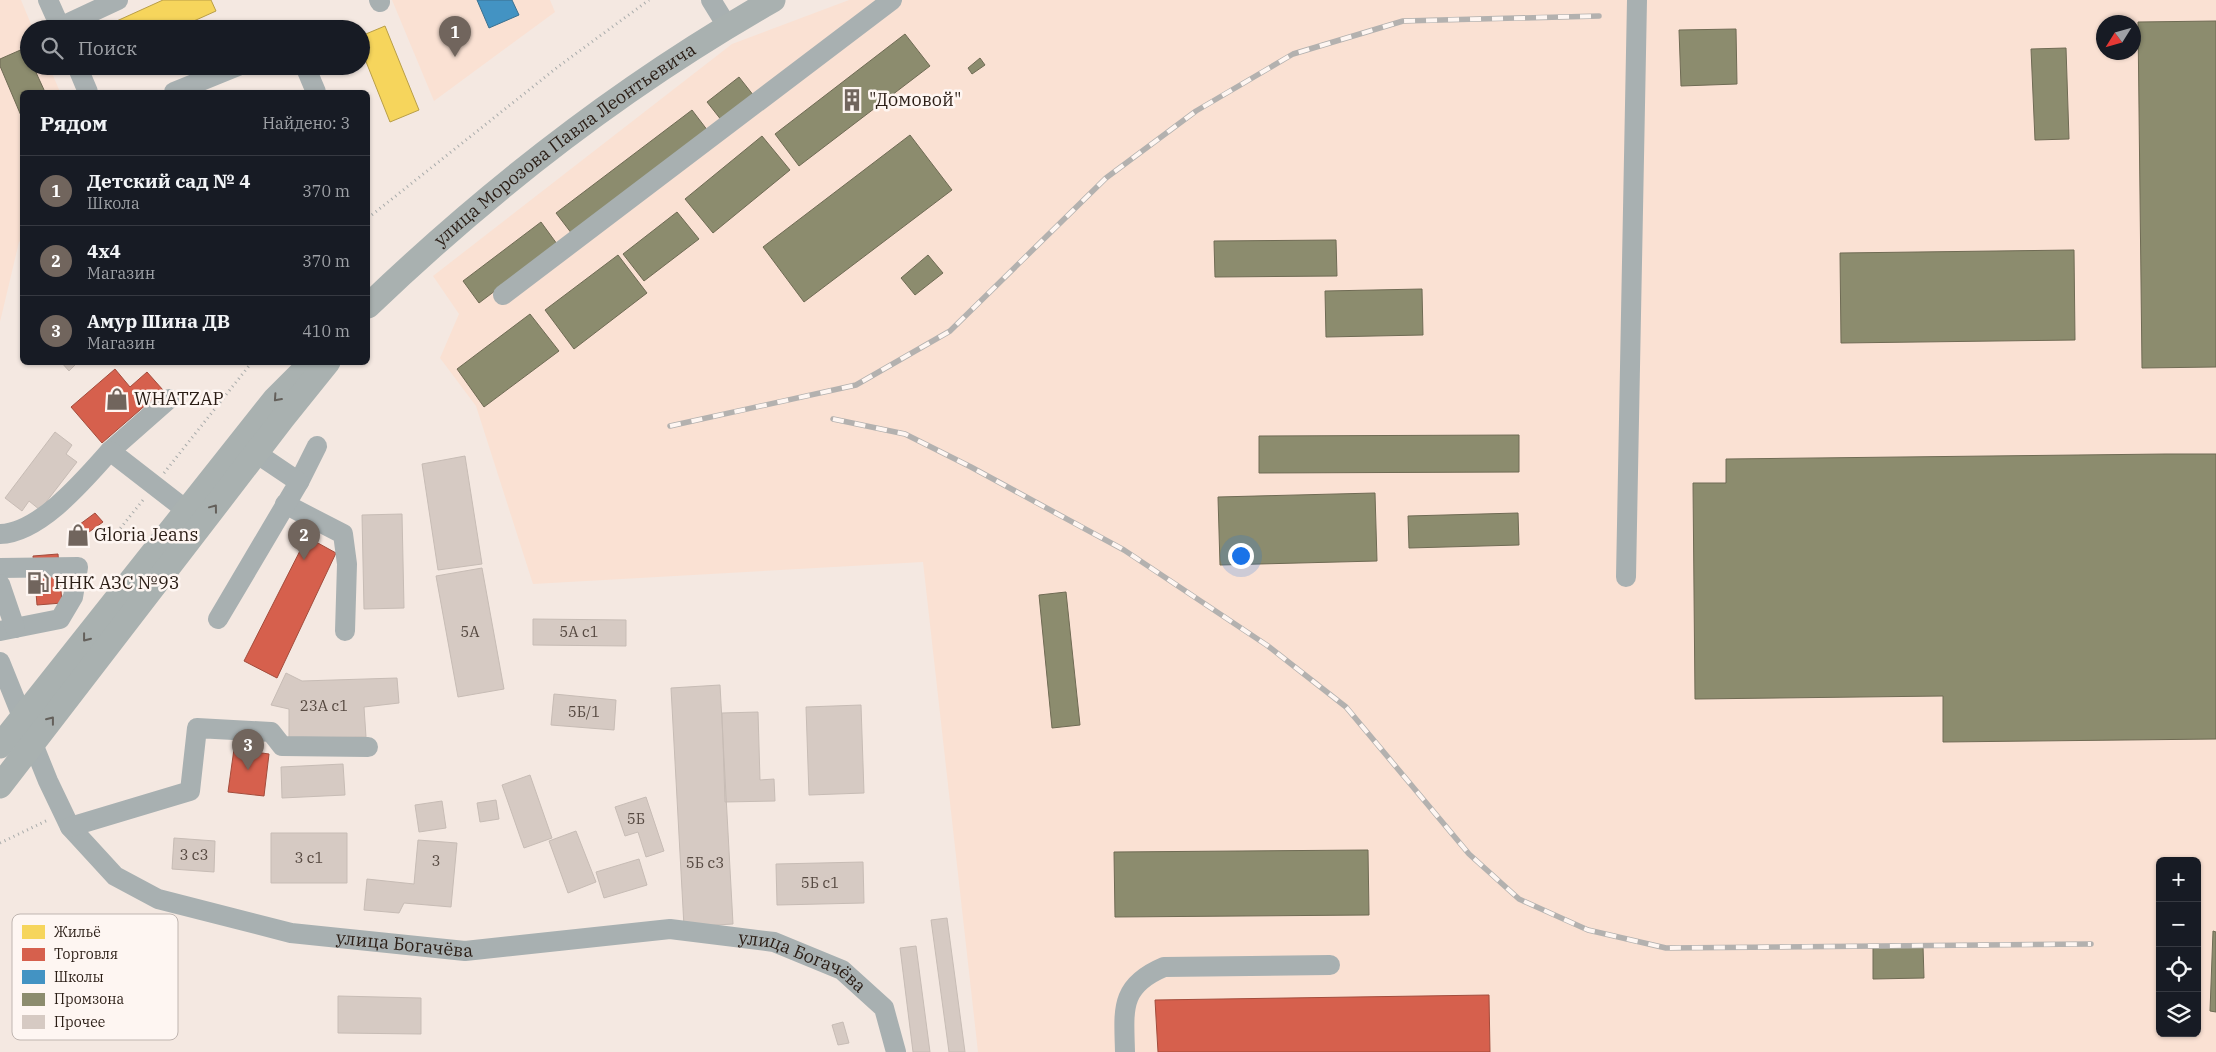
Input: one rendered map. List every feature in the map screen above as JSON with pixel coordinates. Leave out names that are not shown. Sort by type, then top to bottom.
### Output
[{"type":"main road","name":"улица Морозова Павла Леонтьевича","points":[[370,304],[461,221],[592,117],[727,26],[773,0]]},
{"type":"main road","points":[[0,746],[275,399],[308,365]]},
{"type":"main road","points":[[0,786],[326,365]]},
{"type":"street","points":[[48,0],[57,20]]},
{"type":"street","points":[[77,20],[118,0]]},
{"type":"street","points":[[711,0],[727,26]]},
{"type":"street","points":[[503,295],[892,0]]},
{"type":"street","points":[[1626,577],[1637,0]]},
{"type":"street","points":[[81,75],[87,90]]},
{"type":"street","points":[[179,90],[216,75]]},
{"type":"street","points":[[309,75],[315,90]]},
{"type":"street","points":[[0,534],[8,534],[43,518],[81,484],[110,451],[169,399]]},
{"type":"street","points":[[218,619],[299,482],[317,446]]},
{"type":"street","points":[[110,451],[186,510]]},
{"type":"street","points":[[256,453],[299,482]]},
{"type":"street","points":[[285,504],[343,534],[347,564],[344,631]]},
{"type":"street","points":[[0,568],[78,567],[73,598],[60,619],[7,629],[0,584]]},
{"type":"street","name":"улица Богачёва","points":[[0,662],[66,820],[115,876],[158,899],[291,933],[465,951],[670,929],[774,942],[842,970],[877,1001],[884,1008],[896,1052]]},
{"type":"street","points":[[66,820],[190,791],[197,728],[271,732],[282,746],[368,747]]},
{"type":"street","points":[[1125,1052],[1124,1010],[1129,996],[1137,983],[1156,970],[1164,967],[1330,965]]},
{"type":"path","points":[[370,216],[559,66],[649,0]]},
{"type":"path","points":[[111,540],[250,365]]},
{"type":"path","points":[[0,843],[66,820]]},
{"type":"shaded area","points":[[0,0],[21,0],[29,20],[20,20],[20,75],[53,75],[59,90],[20,90],[20,241],[0,322]]},
{"type":"shaded area","points":[[392,0],[550,0],[555,12],[434,101]]},
{"type":"shaded area","points":[[849,0],[2216,0],[2216,1052],[978,1052],[923,562],[533,584],[476,406],[440,358],[459,314],[433,276],[732,44]]},
{"type":"building: Жильё","points":[[163,0],[211,0],[216,11],[196,20],[119,20]]},
{"type":"building: Жильё","points":[[385,26],[419,110],[390,122],[370,72],[370,32]]},
{"type":"building: Торговля","name":"WHATZAP","points":[[115,369],[130,387],[147,372],[163,390],[102,443],[71,407]]},
{"type":"building: Торговля","points":[[95,513],[103,522],[75,542],[68,533]]},
{"type":"building: Торговля","points":[[307,537],[336,553],[277,678],[244,661]]},
{"type":"building: Торговля","points":[[58,554],[62,603],[37,605],[33,556]]},
{"type":"building: Торговля","points":[[234,749],[269,754],[264,796],[228,792]]},
{"type":"building: Торговля","points":[[1489,995],[1490,1052],[1158,1052],[1155,1000]]},
{"type":"building: Школы","points":[[477,0],[512,0],[519,15],[489,28]]},
{"type":"building: Промзона","points":[[2216,21],[2216,367],[2142,368],[2138,60],[2141,60],[2141,22]]},
{"type":"building: Промзона","points":[[1736,29],[1737,84],[1681,86],[1679,30]]},
{"type":"building: Промзона","name":"\"Домовой\"","points":[[905,34],[930,66],[799,166],[775,134]]},
{"type":"building: Промзона","points":[[2066,48],[2069,139],[2035,140],[2031,49]]},
{"type":"building: Промзона","points":[[20,50],[20,75],[37,75],[44,90],[20,90],[20,113],[0,66],[0,59]]},
{"type":"building: Промзона","points":[[980,58],[985,65],[972,74],[968,68]]},
{"type":"building: Промзона","points":[[739,77],[754,96],[722,121],[707,102]]},
{"type":"building: Промзона","points":[[692,110],[708,131],[572,234],[556,213]]},
{"type":"building: Промзона","points":[[910,135],[952,190],[804,302],[763,247]]},
{"type":"building: Промзона","points":[[762,136],[790,170],[713,233],[685,199]]},
{"type":"building: Промзона","points":[[677,212],[699,239],[644,281],[623,254]]},
{"type":"building: Промзона","points":[[541,222],[557,244],[479,303],[463,281]]},
{"type":"building: Промзона","points":[[1336,240],[1337,276],[1215,277],[1214,241]]},
{"type":"building: Промзона","points":[[2074,250],[2075,340],[1841,343],[1840,253]]},
{"type":"building: Промзона","points":[[618,255],[647,293],[574,349],[545,310]]},
{"type":"building: Промзона","points":[[928,255],[943,273],[915,295],[901,278]]},
{"type":"building: Промзона","points":[[1422,289],[1423,335],[1326,337],[1325,291]]},
{"type":"building: Промзона","points":[[530,314],[559,351],[484,407],[457,369]]},
{"type":"building: Промзона","points":[[1519,435],[1519,472],[1259,473],[1259,436]]},
{"type":"building: Промзона","points":[[2216,454],[2216,739],[1943,742],[1943,696],[1695,699],[1693,483],[1726,483],[1726,459]]},
{"type":"building: Промзона","points":[[1375,493],[1377,561],[1220,565],[1218,497]]},
{"type":"building: Промзона","points":[[1518,513],[1519,545],[1409,548],[1408,516]]},
{"type":"building: Промзона","points":[[1066,592],[1080,725],[1052,728],[1039,595]]},
{"type":"building: Промзона","points":[[1368,850],[1369,915],[1115,917],[1114,852]]},
{"type":"building: Промзона","points":[[2213,931],[2216,932],[2216,1012],[2210,1011]]},
{"type":"building: Промзона","points":[[1923,946],[1924,978],[1873,979],[1873,947]]},
{"type":"building: Прочее","points":[[64,365],[75,365],[69,371]]},
{"type":"building: Прочее","points":[[55,432],[72,445],[66,454],[77,462],[40,510],[29,501],[22,511],[5,498]]},
{"type":"building: Прочее","points":[[465,456],[482,564],[438,570],[422,464]]},
{"type":"building: Прочее","points":[[402,514],[404,608],[364,609],[362,515]]},
{"type":"building: Прочее","points":[[482,568],[504,689],[458,697],[436,576]]},
{"type":"building: Прочее","points":[[533,619],[626,620],[626,646],[533,645]]},
{"type":"building: Прочее","points":[[286,673],[302,681],[397,678],[399,703],[364,707],[366,737],[289,738],[289,709],[271,705]]},
{"type":"building: Прочее","points":[[720,685],[733,924],[684,927],[671,688]]},
{"type":"building: Прочее","points":[[554,694],[616,700],[614,730],[551,725]]},
{"type":"building: Прочее","points":[[861,705],[864,793],[809,795],[806,707]]},
{"type":"building: Прочее","points":[[758,712],[760,780],[774,779],[775,801],[725,802],[722,713]]},
{"type":"building: Прочее","points":[[343,764],[345,795],[282,798],[281,767]]},
{"type":"building: Прочее","points":[[530,775],[552,838],[524,848],[502,785]]},
{"type":"building: Прочее","points":[[646,797],[664,851],[646,857],[638,832],[625,836],[615,807]]},
{"type":"building: Прочее","points":[[496,800],[499,819],[480,822],[477,803]]},
{"type":"building: Прочее","points":[[442,801],[446,828],[419,832],[415,805]]},
{"type":"building: Прочее","points":[[576,831],[596,882],[568,893],[549,841]]},
{"type":"building: Прочее","points":[[271,833],[347,833],[347,883],[271,883]]},
{"type":"building: Прочее","points":[[174,838],[215,841],[214,872],[172,869]]},
{"type":"building: Прочее","points":[[418,840],[457,843],[451,907],[404,903],[399,913],[364,910],[367,879],[414,884]]},
{"type":"building: Прочее","points":[[639,859],[647,885],[604,898],[596,872]]},
{"type":"building: Прочее","points":[[863,862],[864,903],[777,905],[776,864]]},
{"type":"building: Прочее","points":[[947,918],[965,1052],[949,1052],[931,920]]},
{"type":"building: Прочее","points":[[916,946],[930,1052],[913,1052],[900,948]]},
{"type":"building: Прочее","points":[[338,996],[421,998],[421,1034],[338,1033]]},
{"type":"building: Прочее","points":[[843,1022],[849,1043],[838,1045],[832,1025]]},
{"type":"railway","points":[[670,426],[856,385],[950,331],[1106,178],[1196,111],[1293,54],[1403,21],[1599,16]]},
{"type":"railway","points":[[833,419],[905,434],[971,467],[1124,550],[1268,646],[1346,707],[1469,854],[1519,899],[1588,930],[1666,948],[2091,944]]},
{"type":"place","name":"Детский сад № 4","points":[[455,57]]},
{"type":"place","name":"\"Домовой\"","points":[[852,100]]},
{"type":"place","name":"WHATZAP","points":[[117,399]]},
{"type":"place","name":"Gloria Jeans","points":[[78,535]]},
{"type":"place","name":"4х4","points":[[304,560]]},
{"type":"place","name":"ННК АЗС №93","points":[[38,583]]},
{"type":"place","name":"Амур Шина ДВ","points":[[248,770]]}]
